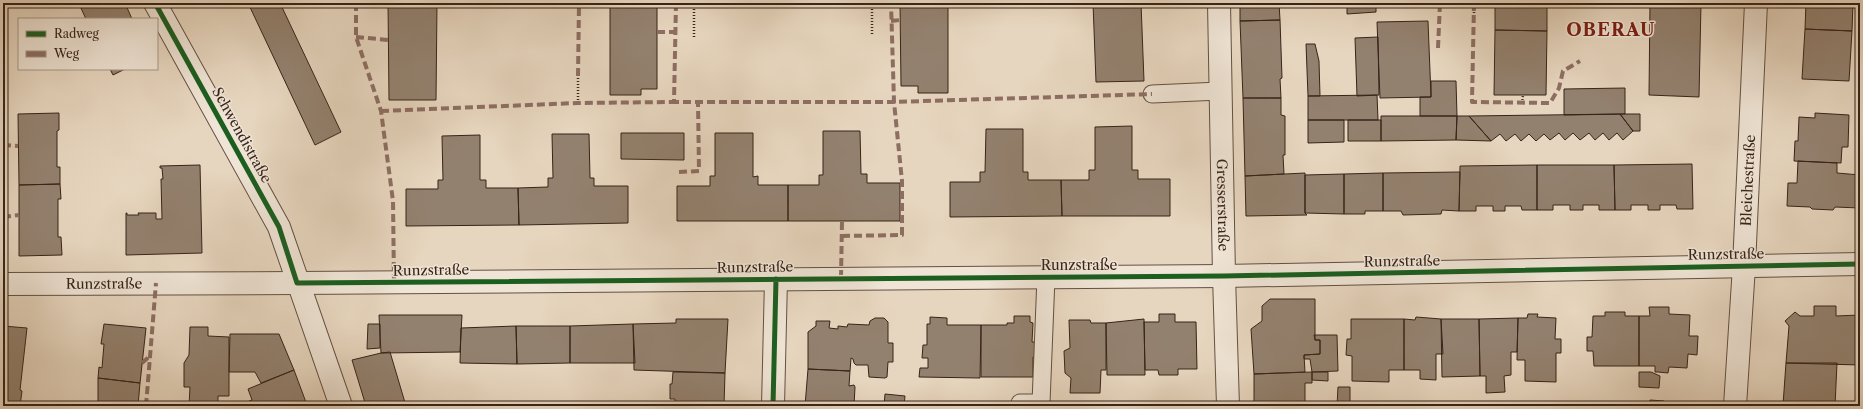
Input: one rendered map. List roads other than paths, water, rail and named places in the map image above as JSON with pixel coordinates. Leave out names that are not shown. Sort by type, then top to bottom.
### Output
[{"type":"street","name":"Schwendistraße","points":[[155,3],[279,226],[297,283],[341,406]]},
{"type":"street","name":"Gresserstraße","points":[[1219,3],[1228,406]]},
{"type":"street","name":"Bleichestraße","points":[[1735,406],[1744,266],[1756,3]]},
{"type":"street","name":"Runzstraße","points":[[3,284],[1224,276],[1860,264]]},
{"type":"street","points":[[773,406],[776,279]]},
{"type":"lane","points":[[1152,94],[1220,91]]},
{"type":"lane","points":[[1020,403],[1041,403],[1046,277]]},
{"type":"district","name":"OBERAU","points":[[1611,30]]}]
